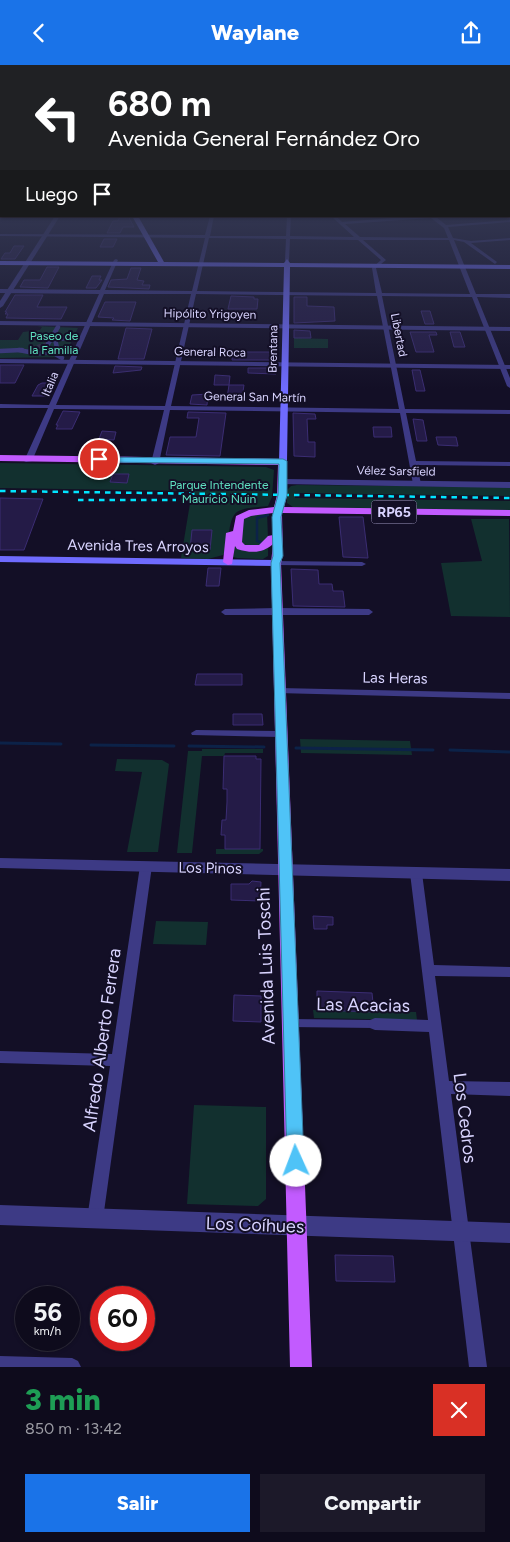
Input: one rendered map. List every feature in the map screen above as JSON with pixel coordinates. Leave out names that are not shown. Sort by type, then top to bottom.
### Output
[{"type":"main road","name":"Brentana","points":[[283,482],[280,464],[284,409],[287,268]]},
{"type":"main road","points":[[0,459],[280,464]]},
{"type":"main road","points":[[155,461],[196,464],[280,464]]},
{"type":"main road","name":"Avenida Luis Toschi","points":[[276,563],[272,556],[272,538],[277,473],[280,464]]},
{"type":"main road","name":"Avenida Luis Toschi","points":[[283,482],[282,495],[275,510],[278,556],[276,563],[301,1367]]},
{"type":"main road","points":[[228,562],[234,516],[251,509],[275,510]]},
{"type":"main road","name":"RP65","points":[[272,538],[266,545],[256,549],[244,548],[236,541],[241,516],[251,512],[275,510],[510,513]]},
{"type":"main road","name":"Avenida Tres Arroyos","points":[[0,559],[276,563]]},
{"type":"street","points":[[0,306],[25,268]]},
{"type":"street","name":"Italia","points":[[29,460],[113,268]]},
{"type":"street","points":[[155,461],[200,268]]},
{"type":"street","name":"Libertad","points":[[375,268],[417,484]]},
{"type":"street","points":[[462,268],[487,329],[506,367],[510,386]]},
{"type":"street","points":[[0,291],[510,296]]},
{"type":"street","name":"Hipólito Yrigoyen","points":[[0,323],[510,329]]},
{"type":"street","points":[[51,341],[58,327]]},
{"type":"street","points":[[51,341],[73,337]]},
{"type":"street","points":[[19,350],[37,354],[52,352],[57,349],[51,341]]},
{"type":"street","points":[[0,351],[31,349]]},
{"type":"street","points":[[52,352],[62,358]]},
{"type":"street","name":"General Roca","points":[[0,361],[506,367]]},
{"type":"street","name":"General San Martín","points":[[0,406],[510,411]]},
{"type":"street","points":[[413,463],[510,464]]},
{"type":"street","name":"Vélez Sarsfield","points":[[283,482],[510,485]]},
{"type":"street","points":[[276,563],[362,564]]},
{"type":"street","points":[[225,612],[369,612]]},
{"type":"street","name":"Las Heras","points":[[280,691],[510,695]]},
{"type":"street","points":[[196,733],[281,734]]},
{"type":"street","name":"Los Pinos","points":[[0,863],[510,875]]},
{"type":"street","name":"Alfredo Alberto Ferrera","points":[[95,1219],[146,867]]},
{"type":"street","name":"Los Cedros","points":[[416,873],[478,1367]]},
{"type":"street","points":[[428,971],[510,973]]},
{"type":"street","name":"Las Acacias","points":[[291,1023],[435,1026]]},
{"type":"street","points":[[0,1057],[118,1060]]},
{"type":"street","points":[[442,1087],[510,1089]]},
{"type":"street","name":"Los Coíhues","points":[[0,1215],[510,1233]]},
{"type":"street","points":[[0,1365],[72,1367]]},
{"type":"green space","name":"Paseo de la Familia","points":[[37,326],[78,328],[64,357],[0,358],[0,340],[18,340],[23,332],[40,330],[42,327]]},
{"type":"green space","points":[[294,338],[328,339],[328,348],[294,348]]},
{"type":"green space","name":"Parque Intendente Mauricio Nuin","points":[[0,463],[266,467],[274,470],[272,497],[268,506],[249,508],[234,515],[231,521],[227,548],[223,555],[208,559],[181,558],[192,491],[0,488]]},
{"type":"green space","points":[[291,486],[510,487],[510,496],[295,493],[295,498],[510,501],[510,510],[293,507],[287,503],[287,490]]},
{"type":"green space","points":[[267,513],[268,537],[263,544],[251,547],[241,544],[243,517]]},
{"type":"green space","points":[[471,519],[509,519],[510,617],[451,616],[441,563],[482,561]]},
{"type":"green space","points":[[234,545],[268,548],[268,556],[263,559],[233,557]]},
{"type":"green space","points":[[300,739],[410,741],[412,755],[301,753]]},
{"type":"green space","points":[[202,749],[263,749],[263,753],[225,753],[224,756],[202,756],[192,853],[177,853],[188,751],[202,751]]},
{"type":"green space","points":[[117,759],[162,760],[169,764],[158,852],[127,852],[142,772],[115,771]]},
{"type":"green space","points":[[216,849],[263,849],[263,851],[259,854],[216,854]]},
{"type":"green space","points":[[156,921],[208,922],[206,945],[153,944]]},
{"type":"green space","points":[[313,1010],[416,1012],[417,1020],[314,1018]]},
{"type":"green space","points":[[194,1105],[266,1107],[266,1199],[258,1206],[187,1204]]},
{"type":"building","points":[[47,268],[59,268],[48,288],[20,287],[24,280],[40,280]]},
{"type":"building","points":[[131,268],[141,268],[137,280],[144,281],[142,285],[150,285],[149,289],[108,287],[111,280],[127,279]]},
{"type":"building","points":[[92,276],[101,276],[99,280],[102,280],[96,288],[86,288]]},
{"type":"building","points":[[15,295],[43,295],[37,307],[67,307],[61,319],[6,318],[8,314],[5,314],[7,312],[5,312]]},
{"type":"building","points":[[231,296],[254,297],[254,299],[258,299],[257,309],[228,309]]},
{"type":"building","points":[[294,297],[307,297],[307,306],[334,307],[335,321],[294,323]]},
{"type":"building","points":[[105,302],[136,302],[130,321],[98,317]]},
{"type":"building","points":[[421,311],[430,311],[434,324],[425,324]]},
{"type":"building","points":[[126,328],[152,329],[144,359],[118,359]]},
{"type":"building","points":[[294,330],[310,331],[311,338],[294,338]]},
{"type":"building","points":[[410,332],[436,332],[437,335],[429,335],[434,352],[416,352]]},
{"type":"building","points":[[450,332],[460,332],[465,347],[454,347]]},
{"type":"building","points":[[233,352],[277,352],[277,360],[232,360]]},
{"type":"building","points":[[0,365],[24,365],[15,383],[0,383]]},
{"type":"building","points":[[115,366],[142,367],[141,370],[113,373]]},
{"type":"building","points":[[248,368],[276,368],[276,374],[248,373]]},
{"type":"building","points":[[412,370],[420,370],[425,391],[416,391]]},
{"type":"building","points":[[215,375],[230,376],[229,385],[214,385]]},
{"type":"building","points":[[54,383],[48,396],[32,396],[38,385]]},
{"type":"building","points":[[229,385],[244,385],[242,398],[227,398]]},
{"type":"building","points":[[208,394],[207,405],[190,404],[192,395]]},
{"type":"building","points":[[63,411],[80,412],[72,429],[56,429]]},
{"type":"building","points":[[188,412],[226,413],[220,456],[166,455],[170,437],[196,437],[199,418],[187,418]]},
{"type":"building","points":[[293,413],[315,414],[316,419],[307,419],[308,442],[315,442],[315,457],[294,456]]},
{"type":"building","points":[[413,419],[423,420],[427,441],[417,441]]},
{"type":"building","points":[[373,427],[391,427],[392,437],[374,437]]},
{"type":"building","points":[[102,431],[116,432],[114,440],[99,439]]},
{"type":"building","points":[[436,437],[456,437],[458,446],[438,445]]},
{"type":"building","points":[[113,474],[129,474],[127,483],[110,482]]},
{"type":"building","points":[[0,498],[43,499],[24,550],[0,550]]},
{"type":"building","points":[[339,517],[363,517],[368,558],[343,557]]},
{"type":"building","points":[[192,530],[212,530],[210,550],[190,550]]},
{"type":"building","points":[[208,568],[221,568],[219,586],[206,586]]},
{"type":"building","points":[[291,569],[318,570],[319,584],[332,584],[333,591],[343,591],[345,607],[293,606]]},
{"type":"building","points":[[197,674],[242,674],[242,685],[195,685]]},
{"type":"building","points":[[233,714],[262,714],[263,725],[233,725]]},
{"type":"building","points":[[224,756],[256,756],[256,759],[261,759],[260,849],[225,849],[225,835],[221,835],[222,820],[226,820],[227,802],[227,789],[223,789]]},
{"type":"building","points":[[252,881],[261,882],[260,901],[231,900],[231,884],[249,884]]},
{"type":"building","points":[[313,916],[333,917],[333,925],[327,925],[327,929],[314,929]]},
{"type":"building","points":[[317,991],[372,993],[374,1012],[317,1010]]},
{"type":"building","points":[[234,995],[261,996],[261,1022],[233,1021]]},
{"type":"building","points":[[335,1255],[393,1256],[395,1282],[336,1281]]},
{"type":"waterway","points":[[263,543],[257,541],[257,518],[268,515]]},
{"type":"waterway","points":[[0,743],[61,744]]},
{"type":"waterway","points":[[91,745],[174,746]]},
{"type":"waterway","points":[[189,746],[264,747]]},
{"type":"waterway","points":[[296,748],[433,750]]},
{"type":"waterway","points":[[450,750],[510,752]]},
{"type":"tunnel","points":[[31,349],[48,344]]},
{"type":"railway","points":[[0,491],[510,498]]},
{"type":"railway","points":[[78,500],[176,500]]},
{"type":"route","points":[[99,459],[283,461],[282,495],[277,517],[278,556],[276,563],[296,1161]]}]
